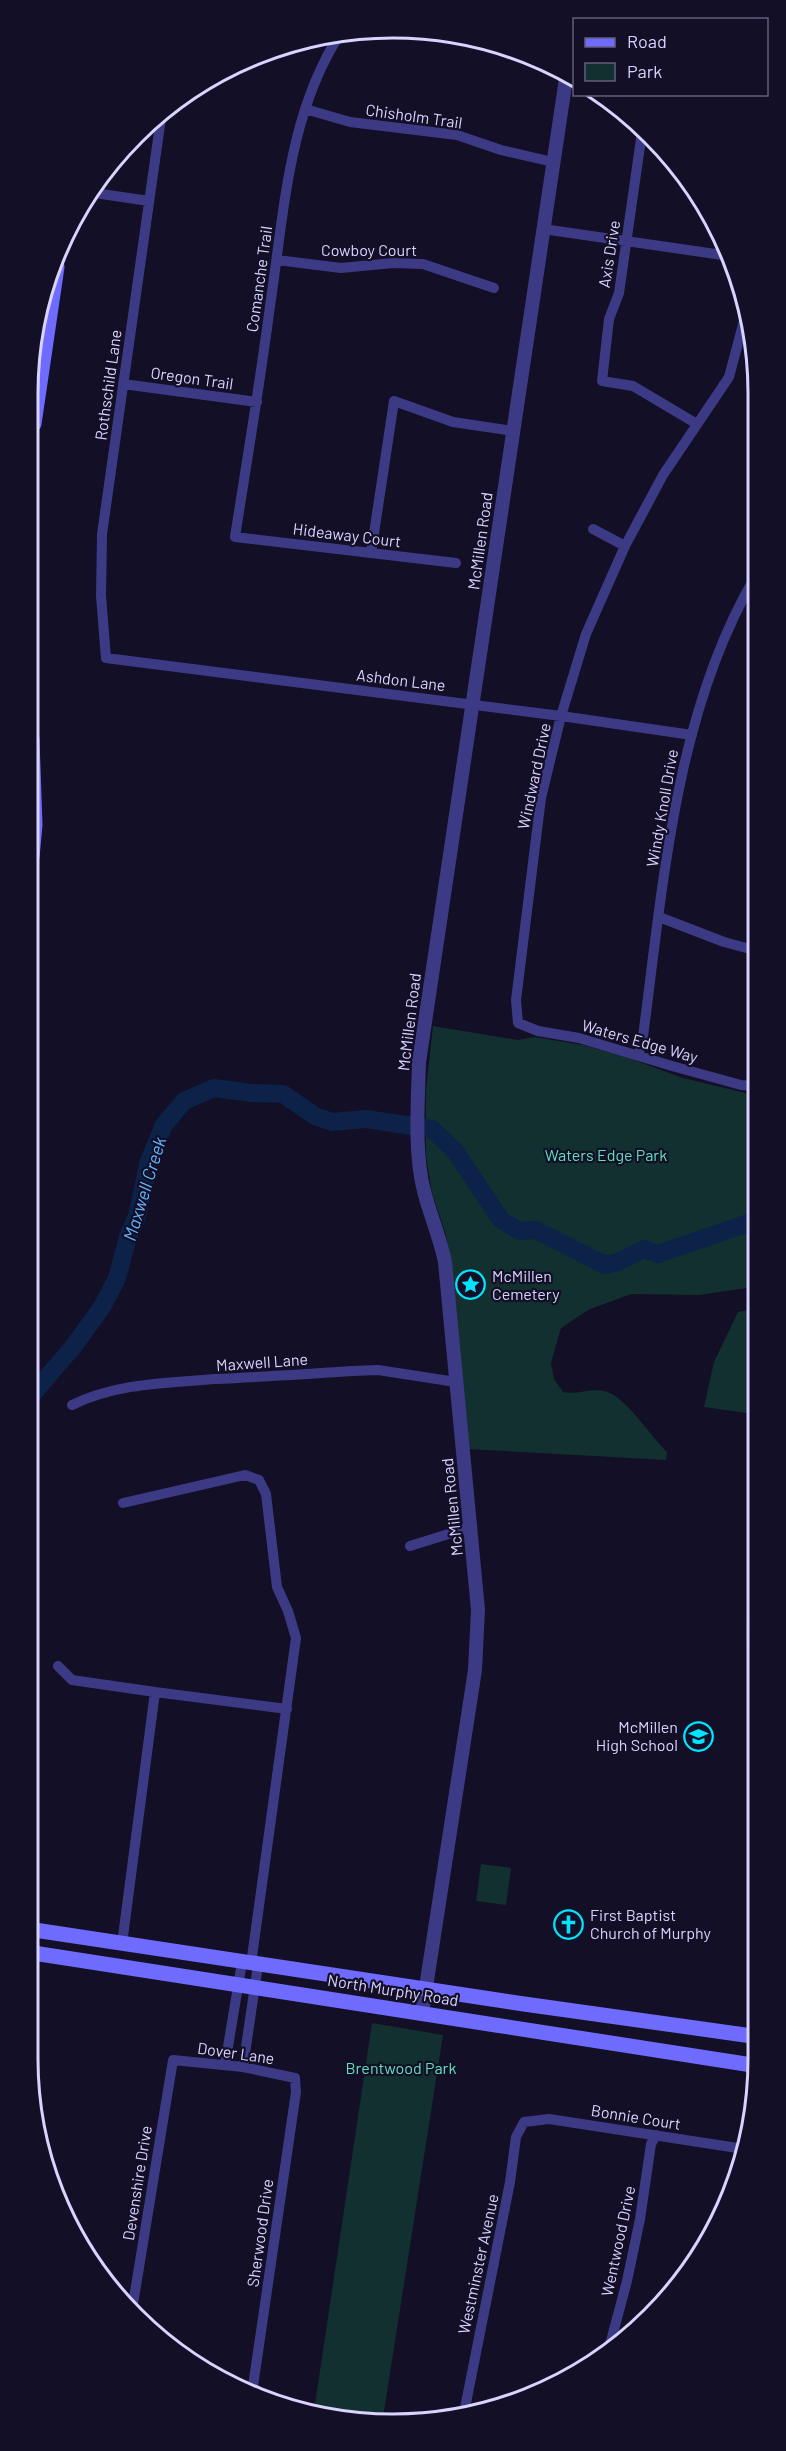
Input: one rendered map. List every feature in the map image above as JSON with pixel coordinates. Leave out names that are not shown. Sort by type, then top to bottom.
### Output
[{"type":"main road","points":[[38,397],[54,285]]},
{"type":"main road","name":"North Murphy Road","points":[[38,1931],[425,1990],[748,2035]]},
{"type":"main road","name":"North Murphy Road","points":[[38,1954],[748,2064]]},
{"type":"street","name":"Comanche Trail","points":[[235,537],[257,402],[288,178],[305,109],[334,43]]},
{"type":"street","name":"McMillen Road","points":[[422,2013],[475,1670],[478,1610],[445,1262],[441,1240],[423,1190],[419,1154],[420,1053],[566,82]]},
{"type":"street","name":"Chisholm Trail","points":[[305,109],[350,122],[457,135],[501,150],[554,162]]},
{"type":"street","name":"Rothschild Lane","points":[[106,658],[101,596],[102,534],[160,125]]},
{"type":"street","name":"Axis Drive","points":[[641,139],[619,293],[609,319],[602,381],[633,386],[697,424]]},
{"type":"street","points":[[98,194],[149,201]]},
{"type":"street","points":[[543,229],[720,255]]},
{"type":"street","name":"Cowboy Court","points":[[277,260],[341,268],[393,263],[423,264],[494,288]]},
{"type":"street","name":"Windward Drive","points":[[518,1023],[516,1000],[538,820],[561,716],[586,634],[625,546],[663,475],[729,377],[742,327]]},
{"type":"street","name":"Oregon Trail","points":[[123,384],[257,402]]},
{"type":"street","points":[[371,553],[394,401],[453,422],[513,431]]},
{"type":"street","points":[[593,529],[625,546]]},
{"type":"street","name":"Hideaway Court","points":[[235,537],[456,564]]},
{"type":"street","name":"Windy Knoll Drive","points":[[638,1055],[642,1044],[674,824],[692,735],[723,642],[748,591]]},
{"type":"street","name":"Ashdon Lane","points":[[106,658],[473,704],[692,735]]},
{"type":"street","points":[[659,917],[723,942],[748,948]]},
{"type":"street","name":"Waters Edge Way","points":[[518,1023],[538,1031],[579,1038],[748,1086]]},
{"type":"street","name":"Maxwell Lane","points":[[72,1405],[92,1395],[117,1388],[157,1383],[352,1371],[378,1370],[456,1382]]},
{"type":"street","points":[[123,1503],[245,1475],[253,1476],[263,1486],[266,1494],[277,1587],[288,1611],[296,1638],[250,1964],[255,1986],[243,2067]]},
{"type":"street","points":[[410,1546],[471,1527]]},
{"type":"street","points":[[58,1666],[72,1680],[287,1709]]},
{"type":"street","points":[[122,1944],[155,1692]]},
{"type":"street","points":[[225,2065],[238,1984],[250,1964]]},
{"type":"street","name":"Dover Lane","points":[[173,2060],[243,2067],[295,2078]]},
{"type":"street","name":"Devenshire Drive","points":[[134,2300],[173,2060]]},
{"type":"street","name":"Sherwood Drive","points":[[253,2384],[296,2092],[295,2078]]},
{"type":"street","name":"Bonnie Court","points":[[524,2122],[549,2119],[737,2148]]},
{"type":"street","name":"Westminster Avenue","points":[[465,2406],[510,2182],[516,2137],[524,2122]]},
{"type":"street","name":"Wentwood Drive","points":[[612,2338],[640,2219],[651,2144],[656,2135]]},
{"type":"green space","name":"Waters Edge Park","points":[[433,1026],[518,1040],[534,1037],[583,1045],[626,1057],[683,1078],[748,1094],[748,1288],[699,1295],[631,1294],[588,1310],[561,1328],[551,1363],[554,1379],[563,1392],[604,1391],[620,1400],[667,1452],[666,1460],[468,1449],[452,1294],[452,1266],[446,1235],[432,1193],[426,1156],[426,1090]]},
{"type":"green space","points":[[748,1310],[748,1413],[704,1407],[714,1362],[738,1312]]},
{"type":"green space","points":[[748,1611],[748,1652],[746,1635]]},
{"type":"green space","points":[[481,1864],[511,1868],[506,1905],[476,1901]]},
{"type":"green space","name":"Brentwood Park","points":[[372,2023],[443,2035],[384,2414],[315,2405]]},
{"type":"waterway","name":"Maxwell Creek","points":[[38,1388],[73,1347],[102,1307],[117,1278],[128,1237],[137,1216],[149,1161],[164,1125],[184,1101],[214,1088],[283,1094],[315,1116],[332,1122],[366,1119],[432,1129],[455,1151],[501,1220],[520,1231],[536,1230],[605,1265],[618,1262],[644,1249],[658,1254],[748,1223]]},
{"type":"place","name":"McMillen Cemetery","points":[[471,1285]]},
{"type":"place","name":"McMillen High School","points":[[699,1736]]},
{"type":"place","name":"First Baptist Church of Murphy","points":[[569,1924]]}]
